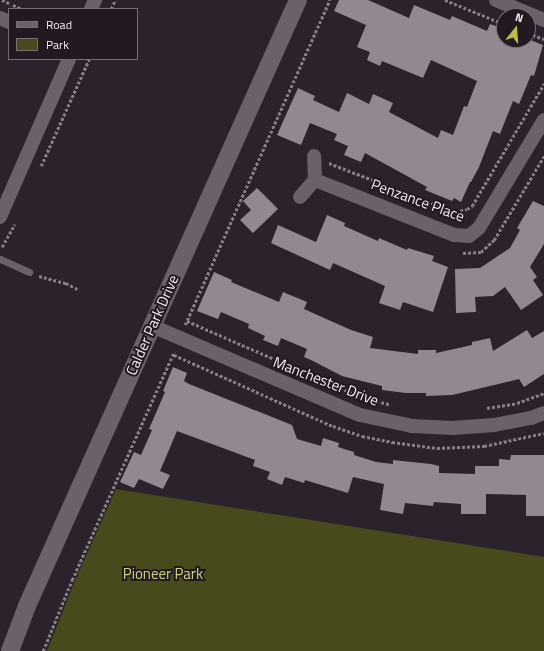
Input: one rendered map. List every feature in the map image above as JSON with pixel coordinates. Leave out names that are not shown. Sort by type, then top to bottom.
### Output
[{"type":"street","name":"Calder Park Drive","points":[[10,651],[27,606],[298,0]]},
{"type":"street","points":[[496,0],[544,20]]},
{"type":"street","points":[[0,217],[69,60]]},
{"type":"street","name":"Penzance Place","points":[[315,180],[454,235],[469,236],[479,228],[544,120]]},
{"type":"street","points":[[300,197],[315,180],[314,156]]},
{"type":"street","name":"Manchester Drive","points":[[152,326],[360,415],[412,426],[453,428],[494,425],[530,418],[544,413]]},
{"type":"lane","points":[[0,259],[29,272]]},
{"type":"path","points":[[43,651],[72,580],[181,338],[187,321],[330,0]]},
{"type":"path","points":[[444,0],[496,21]]},
{"type":"path","points":[[314,156],[343,170],[456,212],[467,209],[472,206],[544,84]]},
{"type":"path","points":[[29,272],[41,278],[66,283],[79,290]]},
{"type":"path","points":[[187,321],[331,384]]},
{"type":"path","points":[[337,386],[362,397],[393,405]]},
{"type":"path","points":[[480,409],[517,402],[544,393]]},
{"type":"green space","name":"Pioneer Park","points":[[116,489],[544,557],[544,651],[47,651],[74,583]]},
{"type":"building","points":[[339,0],[368,0],[409,18],[414,5],[450,20],[452,16],[487,31],[490,24],[496,26],[496,48],[536,48],[536,42],[543,45],[534,76],[531,75],[519,104],[513,101],[500,134],[493,131],[479,167],[461,202],[454,198],[452,201],[425,190],[427,187],[365,153],[361,162],[344,155],[348,146],[334,140],[337,134],[310,123],[301,145],[277,135],[298,88],[315,96],[313,100],[339,112],[347,93],[369,104],[373,94],[393,103],[389,112],[438,138],[441,130],[453,135],[464,106],[467,107],[477,81],[431,60],[423,78],[382,61],[380,66],[367,60],[370,52],[357,47],[366,25],[334,11]]},
{"type":"building","points":[[257,188],[278,209],[253,233],[240,220],[251,210],[243,201]]},
{"type":"building","points":[[533,201],[544,206],[544,244],[530,267],[537,277],[533,280],[543,295],[521,310],[505,287],[493,296],[475,297],[476,312],[456,313],[455,269],[480,268],[510,248],[520,230],[517,228]]},
{"type":"building","points":[[327,215],[345,223],[344,226],[378,241],[379,238],[407,250],[408,248],[434,256],[432,261],[448,267],[433,312],[403,302],[400,310],[379,303],[385,286],[333,263],[330,270],[271,243],[278,225],[316,242]]},
{"type":"building","points":[[214,272],[232,280],[231,282],[279,302],[283,292],[307,302],[304,309],[351,330],[373,337],[370,348],[418,354],[418,350],[436,350],[436,353],[472,345],[472,342],[490,338],[493,351],[527,330],[532,338],[544,331],[544,374],[524,387],[519,379],[452,395],[426,396],[426,393],[406,393],[382,390],[382,386],[342,376],[304,357],[307,349],[281,338],[278,346],[263,340],[265,336],[248,328],[249,324],[221,312],[218,319],[197,311]]},
{"type":"building","points":[[173,367],[187,373],[184,381],[189,384],[292,425],[297,439],[321,446],[323,438],[339,443],[338,447],[354,452],[354,455],[376,462],[393,464],[393,460],[431,464],[439,466],[439,473],[475,474],[475,466],[499,466],[499,459],[510,460],[511,455],[544,455],[544,516],[526,516],[526,495],[486,494],[486,514],[461,514],[461,504],[434,502],[433,506],[405,503],[403,514],[380,510],[384,484],[353,477],[348,493],[305,480],[304,483],[285,477],[282,485],[267,479],[270,472],[253,466],[255,460],[177,431],[160,471],[170,475],[163,489],[139,479],[134,488],[120,482],[134,452],[141,455],[152,430],[149,429],[165,392],[163,391]]}]
